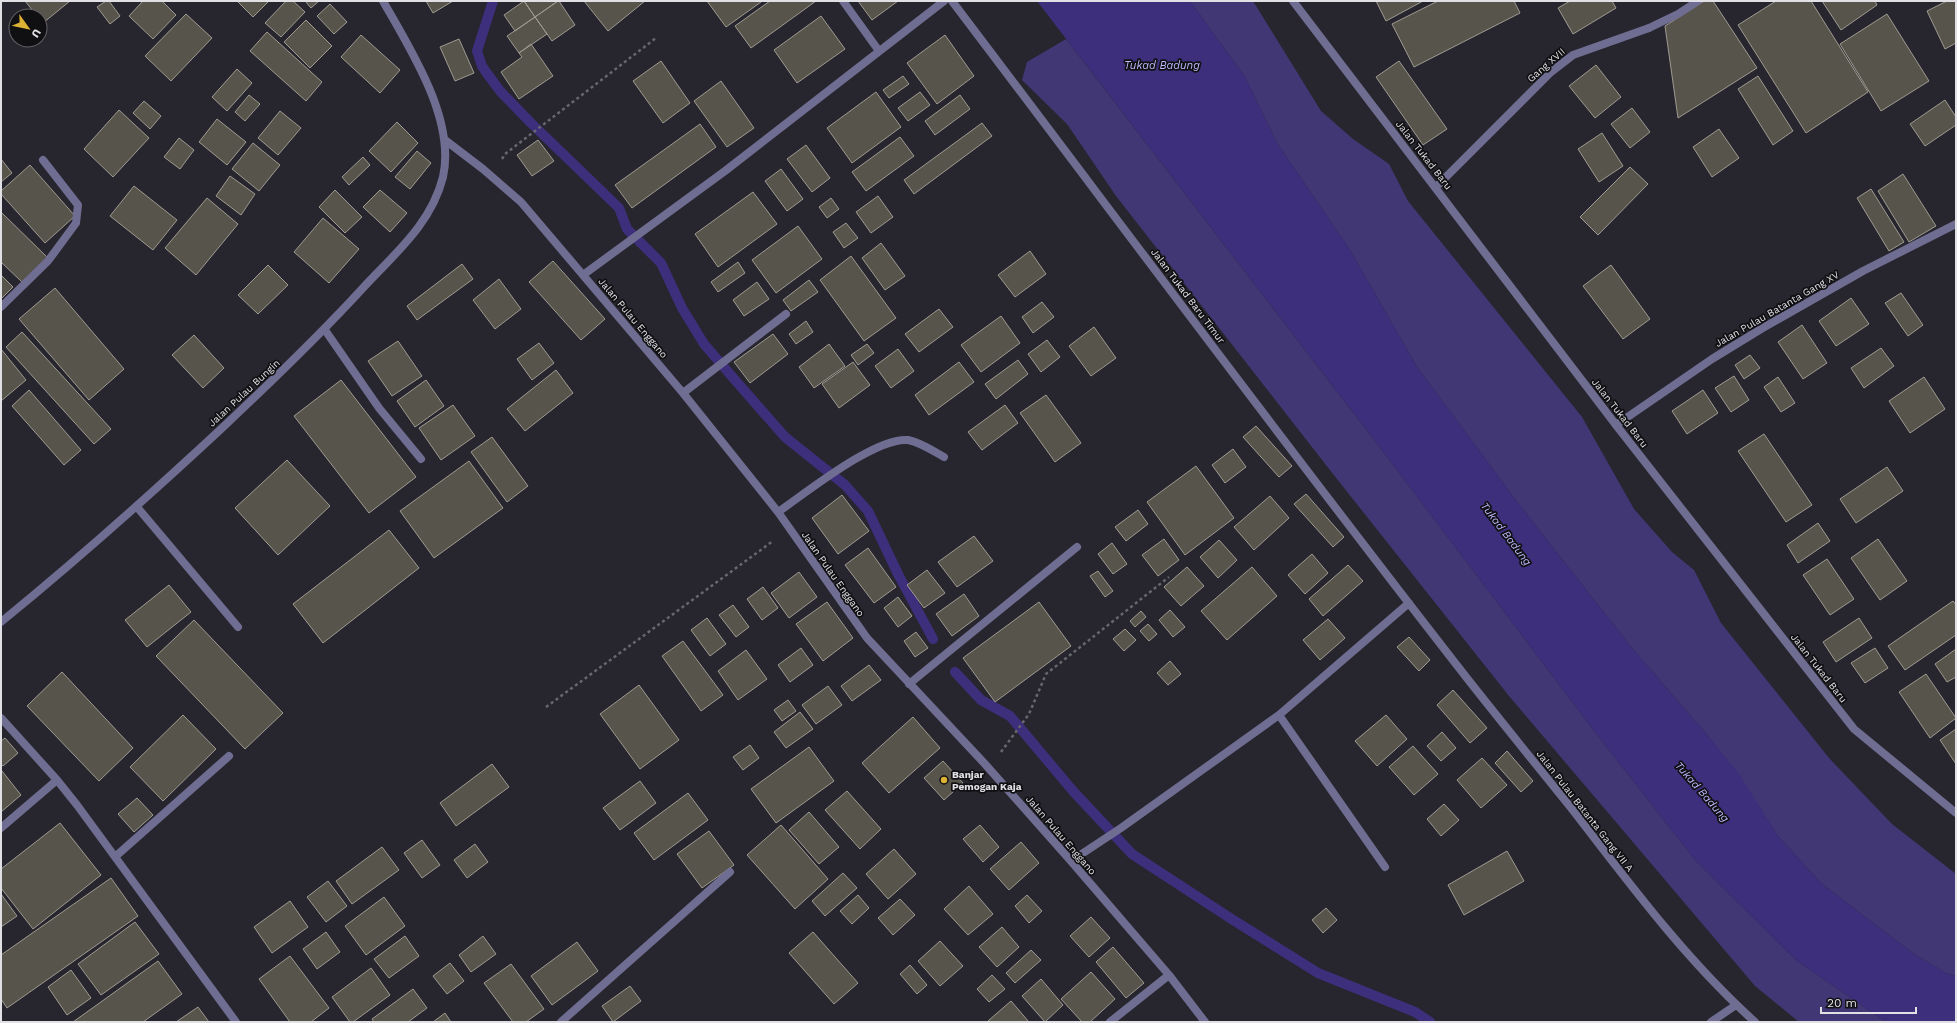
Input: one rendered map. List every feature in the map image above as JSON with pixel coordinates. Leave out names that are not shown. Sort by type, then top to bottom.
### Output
[{"type":"street","name":"Jalan Pulau Bungin","points":[[1,622],[137,507],[325,330],[414,235],[434,203],[443,176],[444,140],[434,101],[408,47],[383,1]]},
{"type":"street","points":[[843,1],[879,51]]},
{"type":"street","points":[[583,275],[800,114],[944,1]]},
{"type":"street","name":"Jalan Tukad Baru Timur","points":[[952,1],[1409,603]]},
{"type":"street","name":"Jalan Tukad Baru","points":[[1293,1],[1616,425],[1854,728],[1956,813]]},
{"type":"street","name":"Gang XVII","points":[[1436,187],[1551,72],[1573,55],[1616,41],[1649,28],[1678,14],[1698,1]]},
{"type":"street","name":"Jalan Pulau Enggano","points":[[444,140],[483,169],[521,202],[683,393],[778,512],[867,638],[985,764],[1071,861],[1169,975],[1205,1022]]},
{"type":"street","points":[[1,307],[48,261],[76,223],[78,205],[43,160]]},
{"type":"street","name":"Jalan Pulau Batanta Gang XV","points":[[1616,425],[1712,359],[1761,329],[1863,271],[1956,224]]},
{"type":"street","points":[[683,393],[786,314]]},
{"type":"street","points":[[325,330],[379,408],[421,459]]},
{"type":"street","points":[[778,512],[851,462],[895,440],[909,440],[944,457]]},
{"type":"street","points":[[137,507],[238,627]]},
{"type":"street","points":[[910,684],[1077,547]]},
{"type":"street","points":[[1071,861],[1121,828],[1279,715],[1409,603]]},
{"type":"street","name":"Jalan Pulau Batanta Gang VII A","points":[[1409,603],[1618,869],[1688,952],[1736,1004],[1755,1022]]},
{"type":"street","points":[[1279,715],[1384,867]]},
{"type":"street","points":[[1,718],[57,780],[116,856],[236,1022]]},
{"type":"street","points":[[116,856],[229,756]]},
{"type":"street","points":[[1,828],[57,780]]},
{"type":"street","points":[[561,1022],[730,872]]},
{"type":"street","points":[[1110,1022],[1169,975]]},
{"type":"street","points":[[1711,1022],[1736,1004]]},
{"type":"path","points":[[505,154],[656,38]]},
{"type":"path","points":[[546,707],[789,529]]},
{"type":"path","points":[[1001,752],[1029,714],[1046,674],[1169,577]]},
{"type":"shaded area","points":[[1190,1],[1253,1],[1321,111],[1353,139],[1389,164],[1408,201],[1582,417],[1634,509],[1672,552],[1694,570],[1721,623],[1829,758],[1892,824],[1956,874],[1956,976],[1946,973],[1914,954],[1821,883],[1778,836],[1738,774],[1709,737],[1632,648],[1521,507],[1417,367],[1350,250],[1277,143],[1245,77]]},
{"type":"shaded area","points":[[1066,39],[1388,458],[1591,727],[1695,860],[1797,961],[1886,1022],[1799,1022],[1755,986],[1509,696],[1116,196],[1067,124],[1022,80],[1027,62]]},
{"type":"water","name":"Tukad Badung","points":[[1037,1],[1190,1],[1245,77],[1277,143],[1350,250],[1417,367],[1521,507],[1632,648],[1739,774],[1778,836],[1821,883],[1914,954],[1946,973],[1956,976],[1956,1022],[1886,1022],[1797,961],[1695,860],[1591,727],[1388,458]]},
{"type":"building","points":[[25,1],[70,1],[48,19],[48,8],[31,8]]},
{"type":"building","points":[[106,1],[109,1],[120,16],[110,24],[97,7]]},
{"type":"building","points":[[143,1],[162,1],[176,15],[153,39],[129,16]]},
{"type":"building","points":[[237,1],[269,1],[253,17]]},
{"type":"building","points":[[286,1],[293,1],[305,12],[281,37],[265,23]]},
{"type":"building","points":[[305,1],[319,1],[311,8]]},
{"type":"building","points":[[426,1],[453,1],[433,13]]},
{"type":"building","points":[[524,1],[535,17],[515,31],[504,15]]},
{"type":"building","points":[[524,1],[558,1],[535,17]]},
{"type":"building","points":[[558,1],[575,25],[552,41],[535,17]]},
{"type":"building","points":[[584,1],[645,1],[608,31]]},
{"type":"building","points":[[707,1],[760,1],[761,2],[726,27]]},
{"type":"building","points":[[770,1],[816,1],[751,48],[735,26]]},
{"type":"building","points":[[858,1],[898,1],[872,20]]},
{"type":"building","points":[[1376,1],[1423,1],[1386,21]]},
{"type":"building","points":[[1438,1],[1514,1],[1520,13],[1414,67],[1392,24]]},
{"type":"building","points":[[1570,1],[1612,1],[1616,8],[1573,34],[1558,8]]},
{"type":"building","points":[[1704,1],[1713,1],[1757,68],[1678,118],[1665,26]]},
{"type":"building","points":[[1776,1],[1811,1],[1868,92],[1806,133],[1738,25]]},
{"type":"building","points":[[1822,1],[1875,1],[1877,5],[1841,30]]},
{"type":"building","points":[[1947,1],[1956,1],[1956,43],[1945,49],[1927,11]]},
{"type":"building","points":[[330,4],[347,22],[334,34],[317,16]]},
{"type":"building","points":[[186,14],[212,38],[171,81],[145,56]]},
{"type":"building","points":[[1887,14],[1929,81],[1881,111],[1840,44]]},
{"type":"building","points":[[821,16],[845,49],[797,83],[774,50]]},
{"type":"building","points":[[535,17],[547,34],[519,53],[507,36]]},
{"type":"building","points":[[306,20],[332,46],[310,68],[284,42]]},
{"type":"building","points":[[267,32],[322,82],[306,101],[250,51]]},
{"type":"building","points":[[361,35],[400,70],[380,93],[341,57]]},
{"type":"building","points":[[945,35],[974,76],[937,104],[907,63]]},
{"type":"building","points":[[459,39],[474,73],[455,81],[440,47]]},
{"type":"building","points":[[531,44],[553,76],[519,99],[501,72],[522,57],[519,53]]},
{"type":"building","points":[[661,61],[690,103],[663,123],[633,81]]},
{"type":"building","points":[[1399,61],[1447,129],[1423,145],[1376,77]]},
{"type":"building","points":[[1596,65],[1621,97],[1595,118],[1569,86]]},
{"type":"building","points":[[237,69],[252,83],[227,111],[212,97]]},
{"type":"building","points":[[903,76],[909,84],[889,98],[883,90]]},
{"type":"building","points":[[1758,76],[1793,131],[1773,145],[1738,89]]},
{"type":"building","points":[[721,81],[754,128],[727,147],[694,101]]},
{"type":"building","points":[[876,92],[901,127],[852,163],[827,128]]},
{"type":"building","points":[[920,92],[930,105],[908,121],[898,108]]},
{"type":"building","points":[[249,95],[260,104],[245,121],[235,112]]},
{"type":"building","points":[[960,95],[970,109],[935,135],[925,121]]},
{"type":"building","points":[[1945,100],[1956,117],[1956,125],[1925,146],[1910,124]]},
{"type":"building","points":[[144,101],[161,116],[150,129],[133,113]]},
{"type":"building","points":[[1632,108],[1650,132],[1630,148],[1611,124]]},
{"type":"building","points":[[119,110],[149,138],[113,177],[84,149]]},
{"type":"building","points":[[280,111],[301,128],[278,155],[258,138]]},
{"type":"building","points":[[217,119],[246,142],[227,165],[199,142]]},
{"type":"building","points":[[397,122],[418,143],[391,172],[369,151]]},
{"type":"building","points":[[982,123],[992,136],[914,194],[904,180]]},
{"type":"building","points":[[700,124],[716,147],[632,208],[615,185]]},
{"type":"building","points":[[1719,129],[1739,158],[1712,177],[1693,147]]},
{"type":"building","points":[[1602,133],[1623,166],[1599,182],[1578,149]]},
{"type":"building","points":[[900,137],[914,156],[866,191],[852,172]]},
{"type":"building","points":[[179,138],[194,150],[180,169],[164,157]]},
{"type":"building","points":[[538,140],[554,161],[532,176],[517,155]]},
{"type":"building","points":[[253,143],[280,165],[259,191],[232,169]]},
{"type":"building","points":[[806,145],[830,178],[812,192],[787,159]]},
{"type":"building","points":[[417,151],[431,163],[410,189],[395,177]]},
{"type":"building","points":[[363,157],[370,165],[349,185],[342,177]]},
{"type":"building","points":[[1,159],[12,173],[1,182]]},
{"type":"building","points":[[30,165],[75,216],[45,243],[1,194],[1,191]]},
{"type":"building","points":[[1630,167],[1648,184],[1598,235],[1580,217]]},
{"type":"building","points":[[781,169],[803,199],[787,211],[765,181]]},
{"type":"building","points":[[1903,174],[1936,226],[1909,242],[1878,191]]},
{"type":"building","points":[[230,176],[255,194],[241,215],[216,196]]},
{"type":"building","points":[[134,186],[177,220],[153,250],[110,216]]},
{"type":"building","points":[[1871,189],[1904,242],[1889,251],[1857,198]]},
{"type":"building","points":[[335,190],[362,217],[345,233],[319,207]]},
{"type":"building","points":[[380,190],[407,213],[390,232],[363,207]]},
{"type":"building","points":[[753,192],[777,224],[718,267],[695,234]]},
{"type":"building","points":[[878,196],[893,217],[871,233],[856,212]]},
{"type":"building","points":[[207,198],[238,224],[196,275],[165,248]]},
{"type":"building","points":[[831,198],[839,209],[827,218],[819,207]]},
{"type":"building","points":[[1,212],[48,258],[23,283],[1,262]]},
{"type":"building","points":[[323,218],[359,249],[329,283],[294,252]]},
{"type":"building","points":[[846,223],[858,238],[844,248],[833,232]]},
{"type":"building","points":[[798,226],[822,259],[776,293],[752,260]]},
{"type":"building","points":[[881,243],[905,276],[885,290],[862,258]]},
{"type":"building","points":[[1030,251],[1046,274],[1015,297],[998,275]]},
{"type":"building","points":[[851,256],[896,318],[864,341],[820,280]]},
{"type":"building","points":[[553,261],[605,319],[581,340],[529,282]]},
{"type":"building","points":[[738,262],[745,273],[718,292],[711,282]]},
{"type":"building","points":[[462,264],[473,279],[417,320],[407,306]]},
{"type":"building","points":[[268,265],[288,285],[258,314],[238,295]]},
{"type":"building","points":[[1611,265],[1650,319],[1623,339],[1583,286]]},
{"type":"building","points":[[1,275],[13,287],[1,299]]},
{"type":"building","points":[[499,279],[521,309],[495,329],[473,300]]},
{"type":"building","points":[[809,280],[818,292],[791,311],[783,300]]},
{"type":"building","points":[[757,282],[769,299],[744,316],[733,300]]},
{"type":"building","points":[[55,288],[124,369],[89,400],[19,319]]},
{"type":"building","points":[[1901,293],[1923,325],[1908,336],[1885,303]]},
{"type":"building","points":[[1851,298],[1869,324],[1836,346],[1819,321]]},
{"type":"building","points":[[1042,302],[1054,317],[1033,333],[1022,317]]},
{"type":"building","points":[[939,309],[953,327],[919,352],[905,334]]},
{"type":"building","points":[[1001,316],[1020,343],[981,372],[961,345]]},
{"type":"building","points":[[806,321],[813,332],[796,344],[789,334]]},
{"type":"building","points":[[1802,325],[1827,363],[1803,379],[1778,342]]},
{"type":"building","points":[[1094,327],[1116,358],[1091,376],[1069,346]]},
{"type":"building","points":[[22,332],[111,429],[94,444],[6,347]]},
{"type":"building","points":[[773,334],[788,354],[750,383],[734,362]]},
{"type":"building","points":[[194,335],[224,368],[203,388],[172,355]]},
{"type":"building","points":[[1047,340],[1060,357],[1041,372],[1028,354]]},
{"type":"building","points":[[398,341],[422,376],[392,396],[368,361]]},
{"type":"building","points":[[539,343],[554,363],[532,380],[517,359]]},
{"type":"building","points":[[829,344],[845,366],[814,388],[799,367]]},
{"type":"building","points":[[867,344],[874,353],[858,365],[851,355]]},
{"type":"building","points":[[1881,348],[1894,366],[1864,388],[1851,368]]},
{"type":"building","points":[[1,349],[26,380],[1,401]]},
{"type":"building","points":[[898,349],[914,371],[891,388],[875,366]]},
{"type":"building","points":[[1750,355],[1760,368],[1744,379],[1735,365]]},
{"type":"building","points":[[1018,360],[1028,374],[996,399],[985,384]]},
{"type":"building","points":[[853,362],[870,385],[839,408],[822,384]]},
{"type":"building","points":[[959,362],[974,382],[929,415],[915,395]]},
{"type":"building","points":[[556,370],[573,393],[525,431],[507,409]]},
{"type":"building","points":[[1734,376],[1749,400],[1731,412],[1715,388]]},
{"type":"building","points":[[1778,377],[1795,403],[1781,412],[1764,387]]},
{"type":"building","points":[[1924,377],[1945,409],[1910,433],[1889,401]]},
{"type":"building","points":[[341,380],[416,477],[369,513],[294,416]]},
{"type":"building","points":[[426,380],[444,406],[415,427],[397,401]]},
{"type":"building","points":[[29,390],[81,450],[64,465],[12,406]]},
{"type":"building","points":[[1703,390],[1718,413],[1687,434],[1672,411]]},
{"type":"building","points":[[1046,395],[1081,443],[1055,462],[1020,413]]},
{"type":"building","points":[[453,405],[475,436],[441,460],[419,428]]},
{"type":"building","points":[[1005,405],[1018,423],[982,450],[968,432]]},
{"type":"building","points":[[1256,426],[1292,466],[1279,477],[1243,437]]},
{"type":"building","points":[[1764,434],[1812,505],[1786,522],[1738,451]]},
{"type":"building","points":[[492,437],[528,486],[507,502],[471,452]]},
{"type":"building","points":[[1233,449],[1246,467],[1225,483],[1212,465]]},
{"type":"building","points":[[287,460],[330,506],[278,555],[235,508]]},
{"type":"building","points":[[469,461],[503,508],[434,558],[400,511]]},
{"type":"building","points":[[1196,466],[1234,518],[1185,555],[1147,502]]},
{"type":"building","points":[[1887,467],[1903,491],[1856,523],[1840,499]]},
{"type":"building","points":[[1306,494],[1344,537],[1333,547],[1294,504]]},
{"type":"building","points":[[842,495],[869,531],[838,554],[812,518]]},
{"type":"building","points":[[1270,496],[1289,518],[1254,550],[1234,527]]},
{"type":"building","points":[[1138,510],[1148,524],[1126,541],[1115,527]]},
{"type":"building","points":[[1818,523],[1830,541],[1798,563],[1787,545]]},
{"type":"building","points":[[389,530],[419,568],[323,643],[293,604]]},
{"type":"building","points":[[974,536],[993,561],[957,587],[938,562]]},
{"type":"building","points":[[1164,539],[1179,560],[1158,576],[1142,555]]},
{"type":"building","points":[[1878,539],[1907,581],[1880,600],[1851,558]]},
{"type":"building","points":[[1219,540],[1237,560],[1218,578],[1200,557]]},
{"type":"building","points":[[1112,543],[1127,564],[1113,574],[1098,554]]},
{"type":"building","points":[[868,548],[896,587],[874,603],[845,565]]},
{"type":"building","points":[[1312,554],[1328,573],[1305,594],[1288,575]]},
{"type":"building","points":[[1827,559],[1854,599],[1830,615],[1803,575]]},
{"type":"building","points":[[1348,565],[1363,581],[1323,616],[1309,599]]},
{"type":"building","points":[[1187,567],[1204,586],[1181,606],[1164,587]]},
{"type":"building","points":[[1252,567],[1277,596],[1227,640],[1201,611]]},
{"type":"building","points":[[927,570],[945,593],[924,608],[907,585]]},
{"type":"building","points":[[1098,571],[1113,591],[1105,597],[1090,576]]},
{"type":"building","points":[[799,572],[817,597],[789,618],[771,593]]},
{"type":"building","points":[[169,585],[191,612],[147,647],[125,620]]},
{"type":"building","points":[[763,587],[778,608],[762,620],[747,599]]},
{"type":"building","points":[[964,594],[979,616],[952,636],[936,614]]},
{"type":"building","points":[[898,597],[912,616],[898,627],[884,608]]},
{"type":"building","points":[[1953,601],[1956,605],[1956,635],[1905,670],[1888,646]]},
{"type":"building","points":[[827,602],[853,638],[823,661],[796,624]]},
{"type":"building","points":[[1039,602],[1071,646],[995,702],[963,658]]},
{"type":"building","points":[[733,605],[749,627],[736,637],[719,615]]},
{"type":"building","points":[[1170,610],[1185,627],[1173,637],[1159,620]]},
{"type":"building","points":[[1141,611],[1146,617],[1135,627],[1130,621]]},
{"type":"building","points":[[707,618],[726,644],[710,656],[691,630]]},
{"type":"building","points":[[1859,618],[1872,638],[1836,662],[1823,642]]},
{"type":"building","points":[[1328,619],[1345,638],[1320,660],[1303,640]]},
{"type":"building","points":[[194,620],[283,713],[245,749],[156,656]]},
{"type":"building","points":[[1148,624],[1157,634],[1149,641],[1140,631]]},
{"type":"building","points":[[1125,629],[1136,640],[1124,651],[1113,639]]},
{"type":"building","points":[[916,632],[928,648],[915,657],[904,641]]},
{"type":"building","points":[[1409,637],[1430,660],[1419,671],[1397,647]]},
{"type":"building","points":[[683,641],[723,695],[701,711],[662,656]]},
{"type":"building","points":[[801,648],[813,665],[790,682],[778,665]]},
{"type":"building","points":[[1875,648],[1888,668],[1865,683],[1851,663]]},
{"type":"building","points":[[1956,649],[1956,677],[1947,682],[1935,664]]},
{"type":"building","points":[[746,650],[767,679],[738,700],[718,671]]},
{"type":"building","points":[[1170,661],[1181,674],[1168,685],[1157,673]]},
{"type":"building","points":[[869,665],[881,680],[852,701],[841,686]]},
{"type":"building","points":[[62,672],[133,748],[99,781],[27,706]]},
{"type":"building","points":[[1926,674],[1956,718],[1930,738],[1899,692]]},
{"type":"building","points":[[639,685],[679,740],[640,769],[600,714]]},
{"type":"building","points":[[828,686],[842,705],[816,724],[802,705]]},
{"type":"building","points":[[1453,690],[1487,728],[1470,743],[1437,705]]},
{"type":"building","points":[[788,700],[796,711],[782,721],[774,710]]},
{"type":"building","points":[[800,712],[813,729],[786,748],[774,732]]},
{"type":"building","points":[[183,715],[216,749],[163,801],[130,767]]},
{"type":"building","points":[[1386,715],[1407,739],[1377,766],[1355,741]]},
{"type":"building","points":[[913,717],[940,748],[889,793],[862,763]]},
{"type":"building","points":[[1956,729],[1956,764],[1940,740]]},
{"type":"building","points":[[1442,732],[1456,748],[1441,761],[1427,746]]},
{"type":"building","points":[[5,738],[18,753],[3,766],[1,764],[1,741]]},
{"type":"building","points":[[750,745],[759,758],[743,770],[733,757]]},
{"type":"building","points":[[1413,746],[1438,774],[1414,795],[1389,767]]},
{"type":"building","points":[[809,747],[834,781],[776,823],[751,789]]},
{"type":"building","points":[[1507,751],[1533,781],[1521,792],[1495,763]]},
{"type":"building","points":[[1482,758],[1507,785],[1481,808],[1457,780]]},
{"type":"building","name":"Banjar Pemogan Kaja","points":[[943,761],[963,783],[944,800],[924,778]]},
{"type":"building","points":[[492,764],[509,787],[456,826],[440,803]]},
{"type":"building","points":[[2,771],[21,795],[1,812],[1,772]]},
{"type":"building","points":[[640,781],[656,803],[620,830],[603,808]]},
{"type":"building","points":[[847,791],[881,829],[860,849],[825,810]]},
{"type":"building","points":[[688,793],[708,820],[654,860],[634,833]]},
{"type":"building","points":[[137,798],[153,815],[134,832],[118,814]]},
{"type":"building","points":[[1444,804],[1459,820],[1441,836],[1427,819]]},
{"type":"building","points":[[809,812],[839,847],[819,864],[789,830]]},
{"type":"building","points":[[60,823],[101,875],[33,929],[1,888],[1,869]]},
{"type":"building","points":[[781,825],[828,879],[795,909],[747,855]]},
{"type":"building","points":[[980,825],[999,847],[983,862],[963,839]]},
{"type":"building","points":[[709,831],[734,865],[702,888],[677,854]]},
{"type":"building","points":[[422,840],[440,865],[422,878],[404,853]]},
{"type":"building","points":[[1021,842],[1039,863],[1009,890],[990,869]]},
{"type":"building","points":[[475,844],[488,862],[467,878],[454,860]]},
{"type":"building","points":[[382,847],[399,870],[352,904],[336,881]]},
{"type":"building","points":[[894,849],[916,874],[888,899],[866,874]]},
{"type":"building","points":[[1507,851],[1524,881],[1464,915],[1448,885]]},
{"type":"building","points":[[843,873],[857,888],[825,916],[812,901]]},
{"type":"building","points":[[111,878],[138,916],[7,1008],[1,999],[1,955]]},
{"type":"building","points":[[328,881],[347,906],[326,922],[307,897]]},
{"type":"building","points":[[969,886],[993,914],[968,935],[944,909]]},
{"type":"building","points":[[1,894],[17,916],[1,927]]},
{"type":"building","points":[[858,895],[869,908],[852,924],[840,911]]},
{"type":"building","points":[[1027,895],[1042,911],[1029,923],[1015,906]]},
{"type":"building","points":[[384,897],[405,926],[366,955],[345,926]]},
{"type":"building","points":[[900,899],[915,915],[893,935],[878,918]]},
{"type":"building","points":[[290,901],[308,927],[272,953],[254,927]]},
{"type":"building","points":[[1326,908],[1337,920],[1323,933],[1312,920]]},
{"type":"building","points":[[1091,917],[1110,938],[1089,957],[1070,936]]},
{"type":"building","points":[[135,922],[159,954],[101,995],[78,964]]},
{"type":"building","points":[[1002,927],[1019,947],[997,967],[979,947]]},
{"type":"building","points":[[326,932],[340,952],[317,969],[303,949]]},
{"type":"building","points":[[813,932],[858,983],[834,1004],[789,953]]},
{"type":"building","points":[[405,936],[419,956],[389,978],[374,959]]},
{"type":"building","points":[[483,936],[496,954],[471,972],[459,955]]},
{"type":"building","points":[[940,941],[963,966],[940,986],[918,961]]},
{"type":"building","points":[[577,942],[598,971],[552,1005],[531,976]]},
{"type":"building","points":[[1113,947],[1144,983],[1126,998],[1096,962]]},
{"type":"building","points":[[1031,950],[1041,960],[1015,983],[1006,973]]},
{"type":"building","points":[[290,956],[329,1008],[311,1022],[290,1022],[259,979]]},
{"type":"building","points":[[158,961],[182,994],[143,1022],[73,1022]]},
{"type":"building","points":[[450,963],[464,981],[447,994],[433,976]]},
{"type":"building","points":[[511,964],[544,1009],[526,1022],[513,1022],[484,983]]},
{"type":"building","points":[[910,965],[927,985],[917,994],[900,974]]},
{"type":"building","points":[[371,968],[390,995],[353,1022],[350,1022],[332,997]]},
{"type":"building","points":[[71,970],[91,998],[67,1015],[48,987]]},
{"type":"building","points":[[1091,972],[1115,999],[1090,1022],[1082,1022],[1061,999]]},
{"type":"building","points":[[992,975],[1005,989],[989,1002],[977,989]]},
{"type":"building","points":[[1041,979],[1063,1005],[1045,1022],[1022,996]]},
{"type":"building","points":[[630,986],[641,1001],[613,1022],[602,1006]]},
{"type":"building","points":[[413,989],[427,1008],[408,1022],[374,1022],[372,1019]]},
{"type":"building","points":[[1011,1001],[1029,1022],[988,1021]]},
{"type":"building","points":[[198,1007],[209,1022],[176,1022]]},
{"type":"building","points":[[445,1013],[451,1022],[433,1022]]},
{"type":"waterway","points":[[493,1],[477,51],[482,66],[486,72],[500,91],[531,123],[619,208],[627,229],[661,263],[682,308],[704,344],[735,380],[785,437],[845,485],[868,511],[898,574],[933,639]]},
{"type":"waterway","points":[[955,672],[981,700],[1010,716],[1073,791],[1132,854],[1318,973],[1415,1012],[1430,1022]]},
{"type":"place","name":"Banjar Pemogan Kaja","points":[[944,780]]}]
